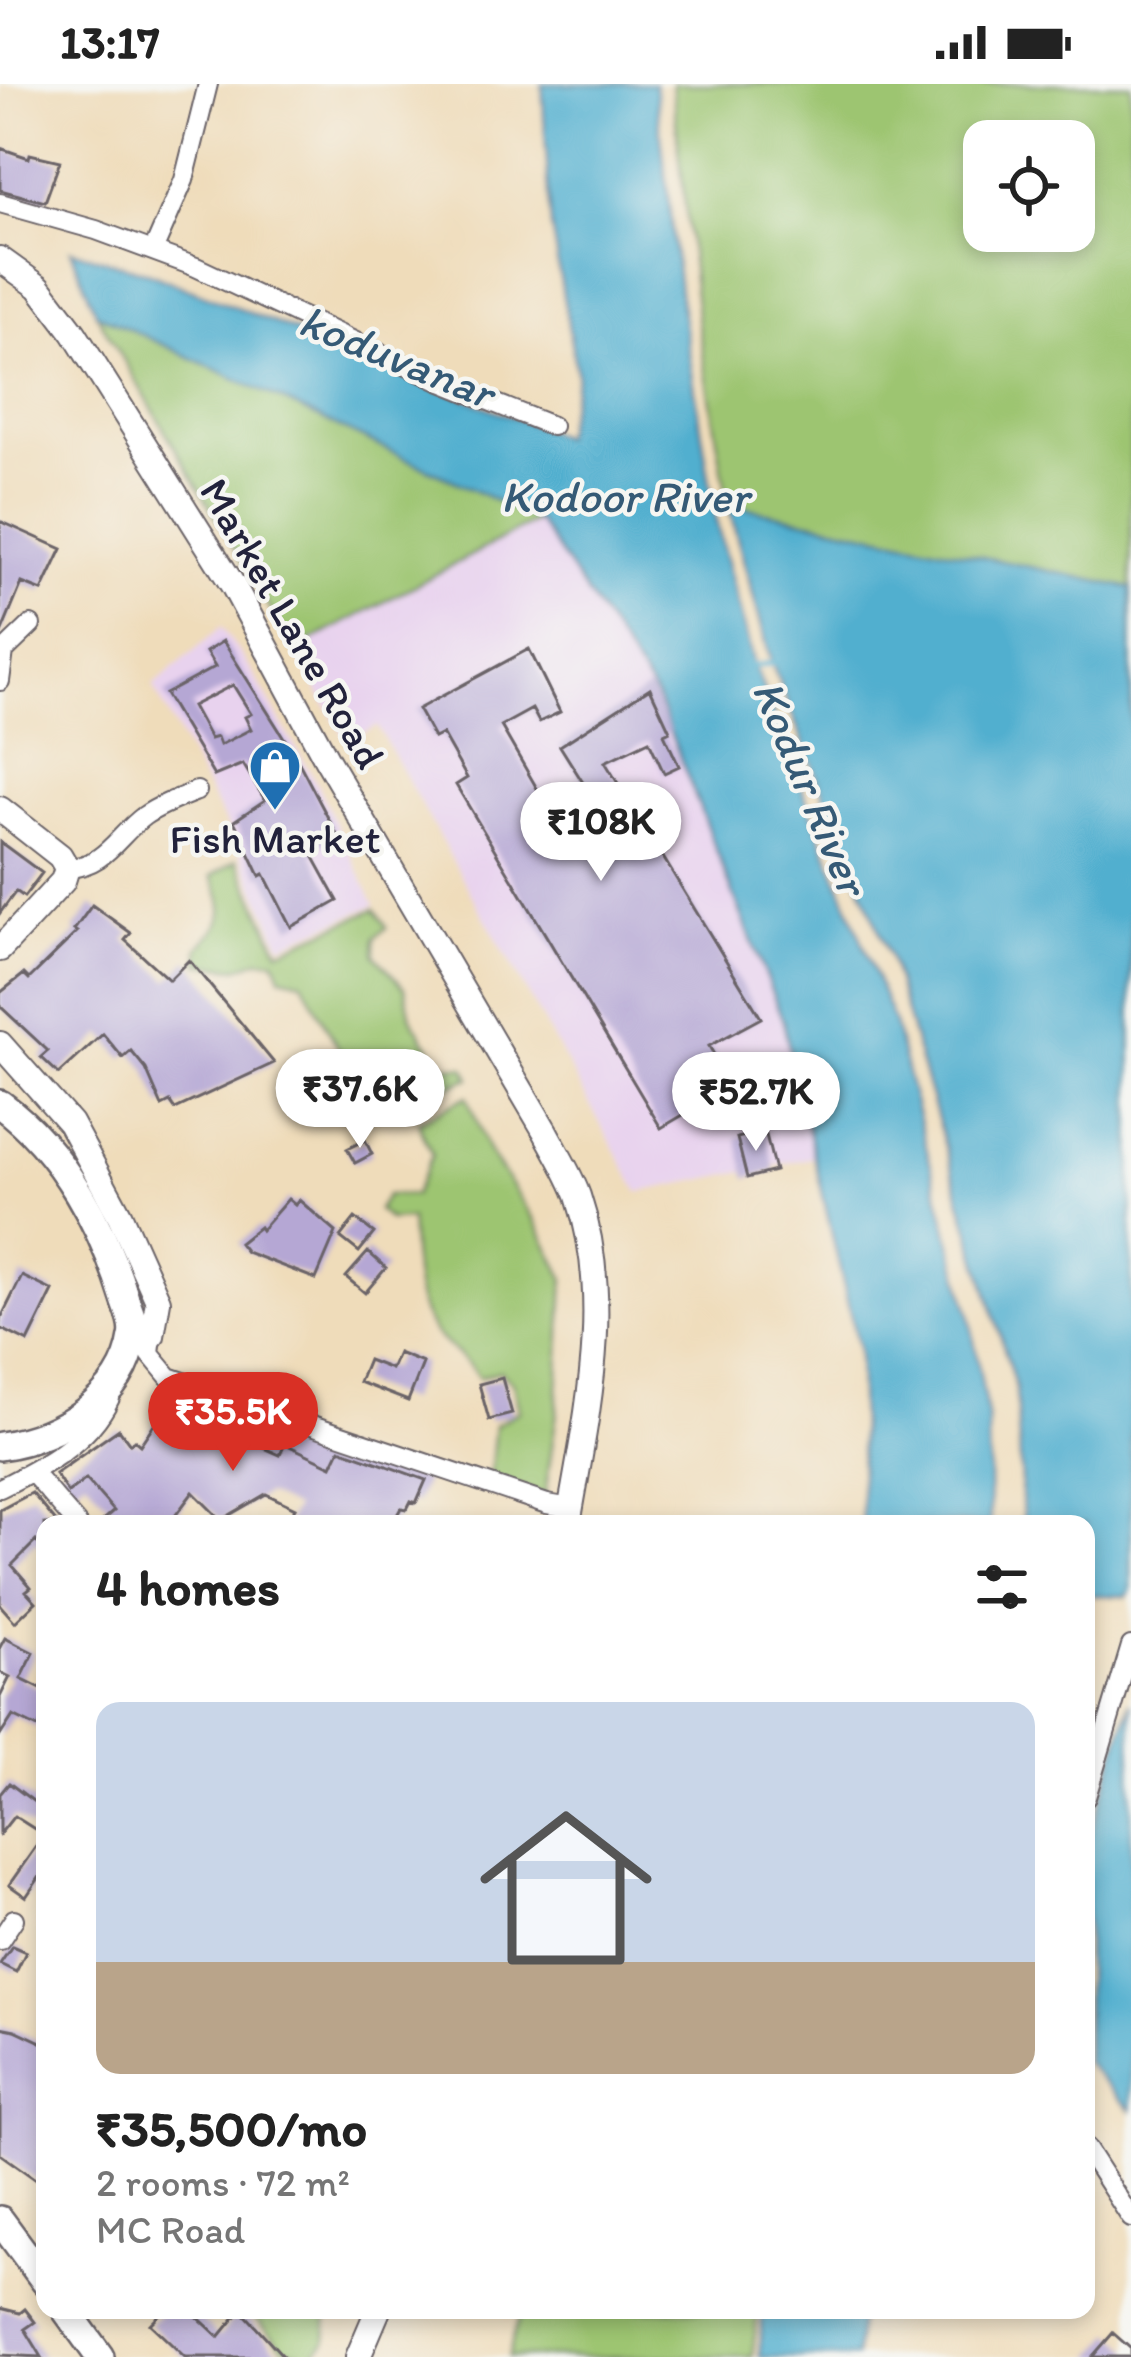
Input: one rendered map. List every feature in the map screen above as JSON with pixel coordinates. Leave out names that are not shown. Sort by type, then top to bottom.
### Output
[{"type":"highway","points":[[0,1104],[37,1138],[103,1235],[143,1336],[120,1378],[100,1402],[68,1422],[0,1446]]},
{"type":"highway","points":[[0,2220],[36,2269]]},
{"type":"highway","points":[[73,2319],[100,2357]]},
{"type":"main road","name":"Market Lane Road","points":[[0,259],[29,278],[58,310],[234,587],[327,760],[577,1192],[592,1254],[596,1337],[569,1515]]},
{"type":"main road","points":[[0,809],[60,856],[67,868],[63,880],[0,949]]},
{"type":"main road","points":[[0,1044],[70,1123],[120,1216],[158,1301],[143,1336]]},
{"type":"main road","points":[[358,2357],[374,2319]]},
{"type":"street","points":[[153,251],[184,180],[208,84]]},
{"type":"street","points":[[0,203],[96,230],[196,267],[440,381],[552,426]]},
{"type":"street","points":[[0,681],[4,651],[31,625]]},
{"type":"street","points":[[67,868],[84,867],[104,857],[142,817],[197,791]]},
{"type":"street","points":[[143,1336],[150,1354],[169,1376],[547,1504],[567,1515]]},
{"type":"street","points":[[0,1488],[74,1444],[104,1412],[120,1378]]},
{"type":"street","points":[[32,1472],[69,1515]]},
{"type":"street","points":[[1095,1767],[1131,1646]]},
{"type":"street","points":[[0,1940],[14,1918]]},
{"type":"street","points":[[1095,2163],[1131,2218]]},
{"type":"shaded area","points":[[537,520],[656,696],[783,1021],[816,1157],[639,1192],[377,726],[347,741],[294,650]]},
{"type":"shaded area","name":"Fish Market","points":[[221,627],[317,784],[375,905],[281,945],[234,839],[153,686]]},
{"type":"green space","points":[[672,84],[1131,84],[1131,1589],[1127,1596],[1095,1595],[1095,1515],[1023,1515],[1016,1389],[891,961],[772,664],[728,504],[698,325]]},
{"type":"green space","points":[[96,313],[537,520],[294,650]]},
{"type":"green space","points":[[237,860],[279,951],[375,909],[387,927],[375,938],[375,955],[405,988],[411,1018],[442,1066],[465,1067],[470,1078],[408,1102],[385,1101],[370,1091],[343,1055],[303,981],[281,976],[275,960],[238,968],[200,964],[199,948],[222,915],[212,876]]},
{"type":"green space","points":[[467,1096],[488,1151],[536,1222],[564,1278],[557,1412],[545,1495],[490,1478],[495,1425],[519,1411],[513,1384],[500,1371],[479,1378],[433,1330],[417,1291],[410,1219],[389,1220],[378,1210],[387,1195],[414,1195],[432,1155],[418,1122]]},
{"type":"green space","points":[[257,2319],[327,2319],[326,2341],[312,2355],[284,2348]]},
{"type":"green space","points":[[519,2319],[757,2319],[752,2357],[508,2357]]},
{"type":"water","name":"Kodoor River","points":[[542,84],[655,84],[679,291],[716,521],[754,665],[894,1023],[969,1312],[988,1419],[990,1515],[862,1515],[858,1348],[783,1021],[656,696],[537,520],[96,313],[71,250],[149,273],[562,437],[577,376],[551,226]]},
{"type":"water","points":[[728,504],[1131,588],[1131,1589],[1127,1596],[1095,1595],[1095,1515],[1023,1515],[1016,1389],[891,961],[772,664]]},
{"type":"water","points":[[1131,1702],[1131,2110],[1095,2072],[1095,1820]]},
{"type":"water","points":[[762,2319],[859,2319],[856,2357],[759,2357]]},
{"type":"building","points":[[0,148],[29,158],[30,154],[60,161],[45,202],[0,190]]},
{"type":"building","points":[[0,521],[62,549],[42,591],[22,583],[0,636]]},
{"type":"building","points":[[223,641],[296,757],[337,835],[312,854],[338,901],[291,927],[234,821],[265,800],[243,764],[214,776],[165,694],[215,667],[206,652]],"holes":[[[233,685],[251,714],[245,717],[251,729],[220,745],[217,737],[210,739],[192,706]]]},
{"type":"building","points":[[529,649],[560,712],[539,722],[532,709],[501,726],[550,811],[587,789],[560,746],[650,688],[670,731],[664,734],[679,766],[664,773],[649,741],[605,762],[761,1018],[709,1046],[732,1086],[661,1128],[456,785],[467,778],[442,734],[434,738],[418,709]]},
{"type":"building","points":[[0,842],[42,873],[24,897],[16,891],[0,913]]},
{"type":"building","points":[[92,905],[131,933],[125,940],[169,980],[189,960],[274,1063],[175,1109],[170,1102],[162,1106],[146,1069],[131,1051],[123,1058],[103,1034],[59,1074],[41,1057],[48,1051],[0,1006],[0,993],[24,974],[29,979],[77,932]]},
{"type":"building","points":[[765,1131],[775,1171],[747,1178],[737,1138]]},
{"type":"building","points":[[365,1140],[372,1154],[355,1163],[347,1149]]},
{"type":"building","points":[[288,1199],[295,1205],[299,1200],[336,1232],[316,1279],[246,1252],[239,1243],[259,1227],[261,1230]]},
{"type":"building","points":[[355,1218],[374,1233],[359,1252],[340,1237]]},
{"type":"building","points":[[368,1252],[386,1268],[365,1293],[346,1277]]},
{"type":"building","points":[[22,1276],[53,1291],[28,1342],[0,1328]]},
{"type":"building","points":[[398,1353],[423,1363],[408,1401],[359,1382],[368,1360],[391,1369]]},
{"type":"building","points":[[502,1378],[512,1414],[489,1420],[479,1384]]},
{"type":"building","points":[[175,1393],[194,1405],[198,1401],[217,1413],[219,1408],[250,1420],[242,1438],[280,1455],[285,1444],[332,1466],[340,1449],[426,1480],[416,1503],[411,1501],[397,1515],[291,1515],[295,1508],[266,1494],[230,1515],[216,1515],[193,1492],[176,1515],[109,1515],[114,1511],[86,1479],[68,1493],[55,1474],[119,1429],[130,1444],[134,1440],[140,1445]]},
{"type":"building","points":[[32,1493],[50,1515],[36,1515],[36,1541],[12,1565],[31,1587],[26,1591],[36,1602],[15,1622],[0,1605],[0,1510]]},
{"type":"building","points":[[5,1638],[34,1653],[21,1679],[36,1686],[36,1727],[13,1716],[0,1736],[0,1697],[10,1677],[0,1672],[0,1647]]},
{"type":"building","points":[[9,1783],[36,1803],[36,1830],[14,1816],[0,1834],[0,1794]]},
{"type":"building","points":[[36,1846],[36,1882],[26,1897],[9,1885]]},
{"type":"building","points":[[12,1946],[26,1952],[16,1972],[0,1964]]},
{"type":"building","points":[[0,2027],[36,2040],[36,2180],[0,2154]]},
{"type":"building","points":[[0,2308],[20,2313],[25,2309],[35,2322],[25,2329],[42,2357],[0,2355]]},
{"type":"building","points":[[155,2319],[200,2319],[219,2337],[234,2319],[249,2319],[284,2357],[185,2357],[150,2324]]},
{"type":"building","points":[[1113,2333],[1131,2349],[1131,2357],[1092,2357]]},
{"type":"waterway","name":"Kodur River","points":[[747,667],[775,663]]},
{"type":"place","name":"Fish Market","points":[[275,812]]},
{"type":"water label","name":"koduvanar","points":[[397,356]]}]
